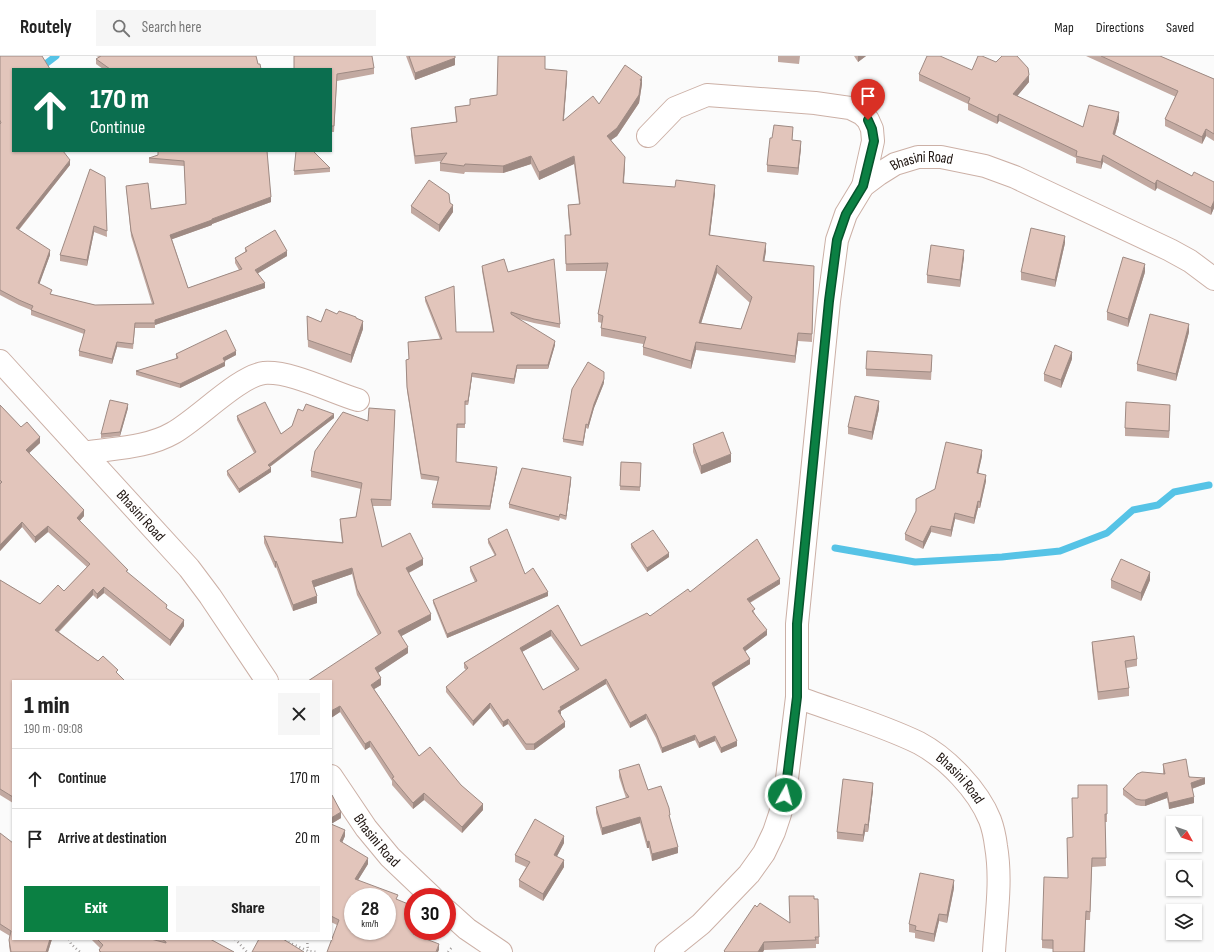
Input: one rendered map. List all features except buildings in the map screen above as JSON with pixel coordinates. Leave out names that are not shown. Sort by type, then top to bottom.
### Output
[{"type":"street","points":[[648,136],[676,108],[707,95],[815,103],[850,108],[862,114],[868,120],[872,129],[874,141],[863,186]]},
{"type":"street","name":"Bhasini Road","points":[[666,952],[701,924],[749,874],[764,853],[774,832],[785,795],[797,697],[797,624],[829,301],[837,240],[846,214],[863,186],[895,164],[918,157],[941,157],[985,166],[1016,178],[1170,250],[1190,261],[1214,279]]},
{"type":"street","name":"Bhasini Road","points":[[0,361],[189,568],[210,596],[266,680]]},
{"type":"street","points":[[84,453],[141,445],[156,441],[188,424],[238,385],[263,373],[273,373],[286,376],[358,400]]},
{"type":"street","name":"Bhasini Road","points":[[797,697],[891,731],[920,744],[941,758],[964,779],[978,798],[990,820],[996,847],[998,879],[994,952]]},
{"type":"street","name":"Bhasini Road","points":[[332,777],[366,828],[390,858],[422,888]]},
{"type":"street","points":[[456,919],[467,929],[501,952]]},
{"type":"path","points":[[69,940],[71,944],[80,952]]},
{"type":"path","points":[[235,940],[247,952]]},
{"type":"path","points":[[283,940],[308,951],[318,952]]},
{"type":"path","points":[[307,940],[308,951]]},
{"type":"waterway","points":[[40,68],[56,56]]},
{"type":"waterway","points":[[835,548],[915,562],[1002,557],[1060,551],[1107,533],[1133,510],[1158,505],[1174,492],[1209,485]]},
{"type":"route","points":[[785,795],[797,697],[797,624],[829,301],[837,240],[846,214],[863,186],[874,141],[872,129],[868,120]]}]
